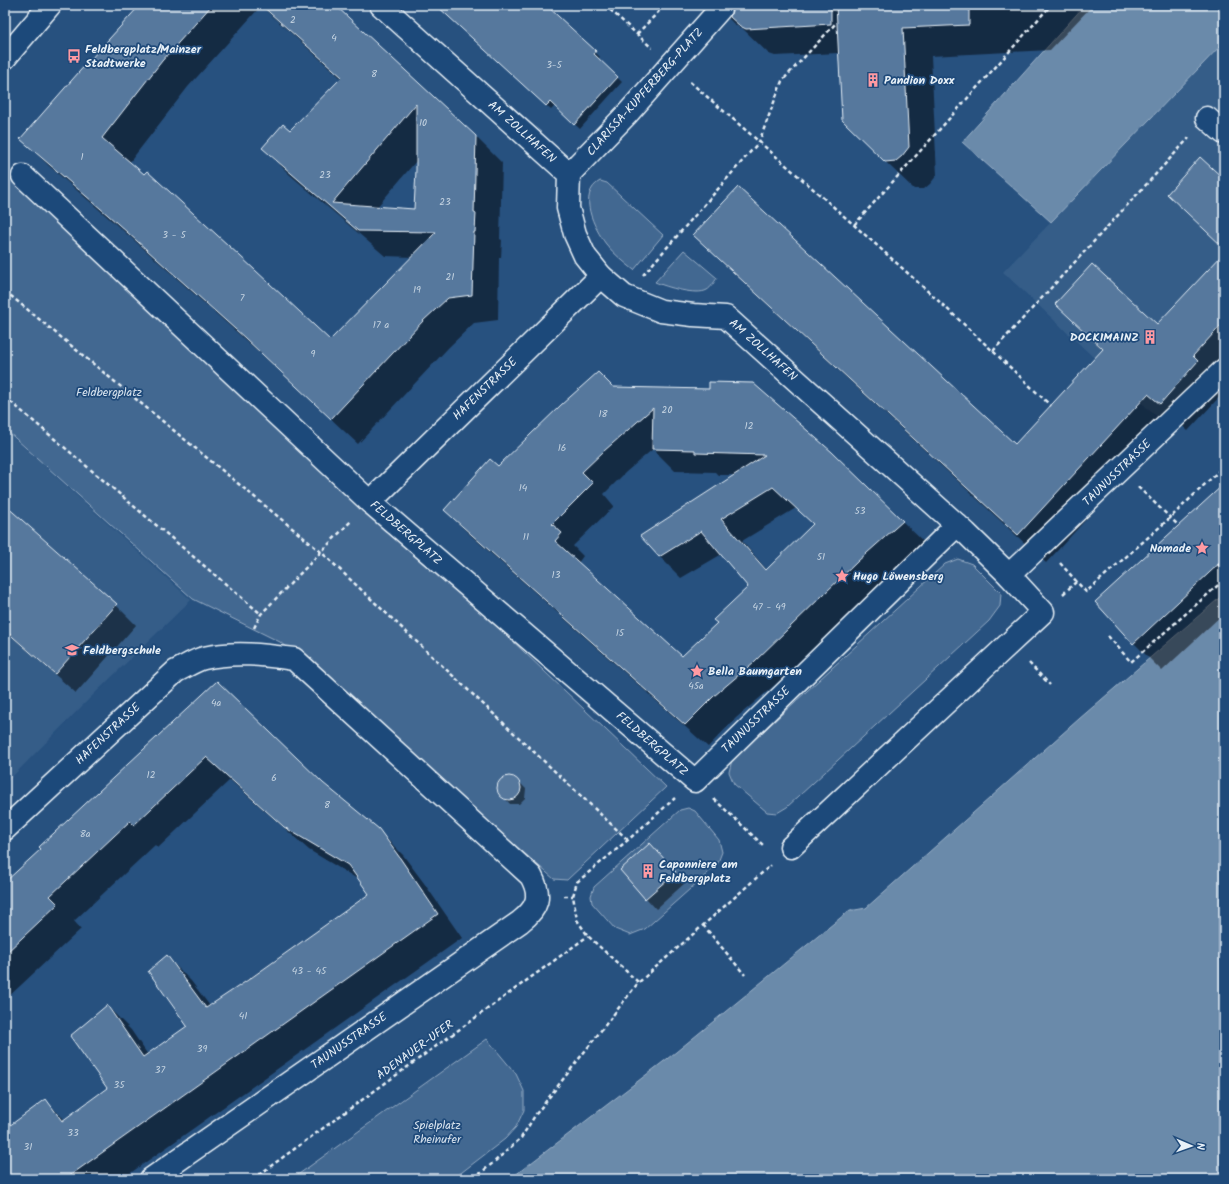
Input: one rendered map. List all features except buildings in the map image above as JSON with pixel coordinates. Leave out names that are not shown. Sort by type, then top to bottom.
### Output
[{"type":"street","points":[[5,58],[50,5]]},
{"type":"street","name":"AM ZOLLHAFEN","points":[[381,5],[569,174],[568,208],[575,234],[584,256],[601,276],[624,296],[661,311],[726,317],[957,525],[1009,575],[1043,612],[791,847]]},
{"type":"street","name":"CLARISSA-KUPFERBERG-PLATZ","points":[[569,174],[623,118],[720,9]]},
{"type":"street","points":[[1207,118],[1224,133]]},
{"type":"street","name":"FELDBERGPLATZ","points":[[23,176],[370,502],[695,780]]},
{"type":"street","name":"HAFENSTRASSE","points":[[370,502],[601,276]]},
{"type":"street","name":"TAUNUSSTRASSE","points":[[1009,575],[1224,370]]},
{"type":"street","name":"TAUNUSSTRASSE","points":[[695,780],[957,525]]},
{"type":"street","name":"TAUNUSSTRASSE","points":[[151,1179],[520,922],[529,915],[536,905],[536,887],[531,876],[294,659],[262,654],[231,655]]},
{"type":"street","name":"HAFENSTRASSE","points":[[5,829],[176,671],[203,658],[231,655]]},
{"type":"path","points":[[605,5],[670,65],[854,225],[993,351],[1051,406]]},
{"type":"path","points":[[637,34],[665,5]]},
{"type":"path","points":[[1044,5],[1048,9]]},
{"type":"path","points":[[854,225],[1051,5]]},
{"type":"path","points":[[624,296],[759,142],[782,81],[836,24]]},
{"type":"path","points":[[993,351],[1207,118]]},
{"type":"path","points":[[5,291],[321,552],[628,840]]},
{"type":"path","points":[[5,397],[261,614]]},
{"type":"path","points":[[1042,544],[1086,592],[1170,518],[1224,466]]},
{"type":"path","points":[[1119,470],[1178,526]]},
{"type":"path","points":[[231,655],[261,614],[370,502]]},
{"type":"path","points":[[1218,564],[1224,571]]},
{"type":"path","points":[[1108,636],[1131,662],[1224,580]]},
{"type":"path","points":[[1030,662],[1050,686]]},
{"type":"path","points":[[638,983],[588,936],[577,920],[573,896],[577,882],[628,840],[695,780],[766,848]]},
{"type":"path","points":[[473,1179],[494,1163],[521,1138],[536,1114],[638,983],[772,864]]},
{"type":"path","points":[[703,925],[745,974]]},
{"type":"path","name":"ADENAUER-UFER","points":[[253,1179],[588,936]]},
{"type":"shaded area","points":[[1085,5],[1224,5],[1224,42],[1051,222],[962,142]]},
{"type":"shaded area","points":[[1224,42],[1224,364],[1164,424],[1003,272]]},
{"type":"shaded area","name":"Feldbergschule","points":[[5,430],[191,600],[89,699],[5,784]]},
{"type":"shaded area","points":[[1224,594],[1224,1179],[510,1179],[676,1052],[850,910],[866,908],[1079,719]]},
{"type":"green space","name":"Feldbergplatz","points":[[17,171],[666,787],[567,880],[554,879],[280,642],[193,599],[5,429],[5,185]]},
{"type":"green space","points":[[600,181],[607,183],[663,235],[634,270],[616,255],[606,244],[593,220],[590,211],[590,194],[593,187]]},
{"type":"green space","points":[[684,250],[717,278],[707,290],[702,292],[689,291],[655,282]]},
{"type":"green space","points":[[958,559],[972,564],[1001,593],[1000,606],[989,621],[787,807],[777,813],[767,812],[734,784],[729,772],[732,760],[945,564]]},
{"type":"green space","points":[[688,808],[695,811],[719,840],[722,852],[717,865],[645,929],[630,935],[615,929],[592,903],[591,896],[594,887],[680,810]]},
{"type":"green space","name":"Spielplatz Rheinufer","points":[[487,1039],[516,1074],[524,1091],[524,1110],[516,1127],[505,1139],[453,1179],[292,1179]]},
{"type":"place","name":"Feldbergplatz/Mainzer Stadtwerke","points":[[74,56]]},
{"type":"place","name":"Pandion Doxx","points":[[873,80]]},
{"type":"place","name":"DOCK1MAINZ","points":[[1150,337]]},
{"type":"place","name":"Nomade","points":[[1202,548]]},
{"type":"place","name":"Hugo Löwensberg","points":[[842,576]]},
{"type":"place","name":"Feldbergschule","points":[[72,650]]},
{"type":"place","name":"Bella Baumgarten","points":[[697,671]]},
{"type":"place","name":"Caponniere am Feldbergplatz","points":[[648,871]]}]
